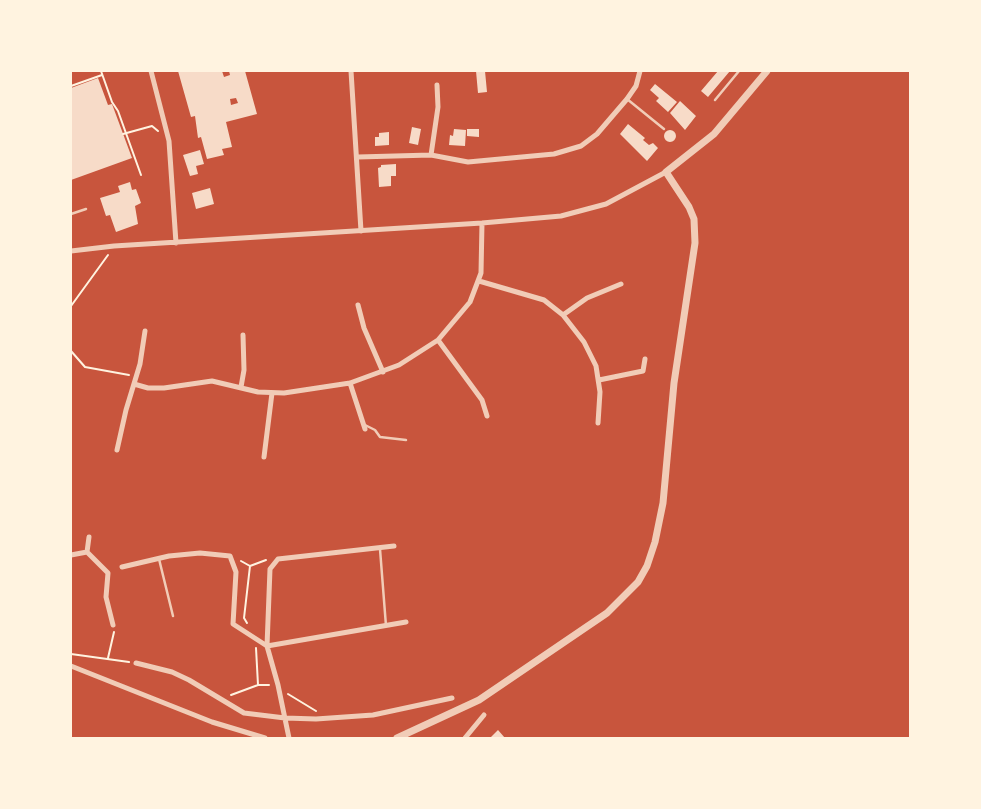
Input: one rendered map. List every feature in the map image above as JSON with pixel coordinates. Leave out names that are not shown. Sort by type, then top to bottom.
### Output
[{"type":"street","points":[[150,71],[166,130],[172,173],[176,243]]},
{"type":"street","points":[[351,71],[358,157],[361,231]]},
{"type":"street","points":[[358,157],[431,155],[468,162],[554,154],[581,146],[597,134],[627,99],[636,86],[640,71]]},
{"type":"street","points":[[71,251],[114,246],[482,223],[561,216],[606,204],[666,172],[714,134],[767,71]]},
{"type":"street","points":[[431,155],[438,107],[437,84]]},
{"type":"street","points":[[397,738],[479,700],[607,614],[638,582],[647,566],[660,522],[674,383],[696,243],[694,219],[689,207],[666,172]]},
{"type":"street","points":[[134,384],[148,388],[164,388],[212,381],[272,394],[299,392],[350,383],[383,372],[414,357],[438,340],[464,310],[480,281],[484,251],[482,223]]},
{"type":"street","points":[[480,281],[544,300],[563,315],[584,342],[596,366],[600,392],[598,423]]},
{"type":"street","points":[[563,315],[587,298],[621,284]]},
{"type":"street","points":[[358,305],[364,328],[383,372]]},
{"type":"street","points":[[118,450],[145,331]]},
{"type":"street","points":[[241,387],[244,370],[242,335]]},
{"type":"street","points":[[438,340],[482,400],[488,416]]},
{"type":"street","points":[[599,380],[643,371],[645,359]]},
{"type":"street","points":[[350,383],[364,427]]},
{"type":"street","points":[[264,457],[272,394]]},
{"type":"street","points":[[87,552],[89,537]]},
{"type":"street","points":[[289,738],[267,646],[270,569],[278,558],[394,546]]},
{"type":"street","points":[[71,555],[87,552]]},
{"type":"street","points":[[87,552],[108,573],[106,597],[113,624]]},
{"type":"street","points":[[122,567],[200,553],[230,556],[236,572],[233,624],[267,646],[386,627],[406,622]]},
{"type":"street","points":[[136,663],[172,672],[244,713],[285,718],[316,719],[373,715],[452,698]]},
{"type":"street","points":[[71,666],[212,722],[264,738]]},
{"type":"street","points":[[465,738],[484,715]]},
{"type":"lane","points":[[716,100],[739,71]]},
{"type":"lane","points":[[627,99],[664,129]]},
{"type":"lane","points":[[71,214],[86,209]]},
{"type":"lane","points":[[364,427],[375,430],[380,437],[406,440]]},
{"type":"lane","points":[[380,548],[386,627]]},
{"type":"lane","points":[[159,559],[173,616]]},
{"type":"path","points":[[101,71],[141,175]]},
{"type":"path","points":[[71,86],[102,75]]},
{"type":"path","points":[[124,134],[152,126],[160,132],[166,130]]},
{"type":"path","points":[[71,306],[114,246]]},
{"type":"path","points":[[71,351],[85,367],[136,376]]},
{"type":"path","points":[[248,625],[244,618],[250,566],[278,558]]},
{"type":"path","points":[[107,660],[114,636],[113,624]]},
{"type":"path","points":[[256,639],[258,685]]},
{"type":"path","points":[[71,654],[136,663]]},
{"type":"building","points":[[178,71],[222,71],[224,77],[230,75],[229,71],[245,71],[257,114],[226,122],[232,147],[222,149],[224,155],[207,159],[201,137],[198,138],[195,116],[191,117]],"holes":[[[236,98],[238,103],[231,105],[230,99]]]},
{"type":"building","points":[[476,71],[485,71],[487,92],[478,93]]},
{"type":"building","points":[[718,71],[730,71],[708,97],[701,91]]},
{"type":"building","points":[[98,78],[108,105],[112,104],[132,158],[71,180],[71,88]]},
{"type":"building","points":[[655,84],[677,102],[668,112],[656,101],[659,98],[650,90]]},
{"type":"building","points":[[680,101],[696,116],[685,130],[670,113]]},
{"type":"building","points":[[628,124],[645,138],[643,140],[649,145],[653,143],[658,148],[647,161],[620,134]]},
{"type":"building","points":[[412,127],[421,129],[418,145],[409,143]]},
{"type":"building","points":[[454,129],[466,130],[465,146],[449,145],[450,135],[453,136]]},
{"type":"building","points":[[467,129],[479,129],[479,137],[467,136]]},
{"type":"building","points":[[670,130],[676,136],[670,142],[664,136]]},
{"type":"building","points":[[389,132],[389,145],[375,146],[375,137],[379,137],[379,133]]},
{"type":"building","points":[[200,150],[204,164],[196,166],[198,174],[190,176],[183,155]]},
{"type":"building","points":[[396,164],[396,176],[391,176],[391,186],[379,187],[378,168],[381,165]]},
{"type":"building","points":[[130,182],[132,190],[136,189],[141,203],[135,206],[138,224],[116,232],[110,215],[106,216],[100,198],[120,192],[118,186]]},
{"type":"building","points":[[210,188],[214,204],[196,209],[192,193]]},
{"type":"building","points":[[498,730],[505,738],[490,738]]}]
